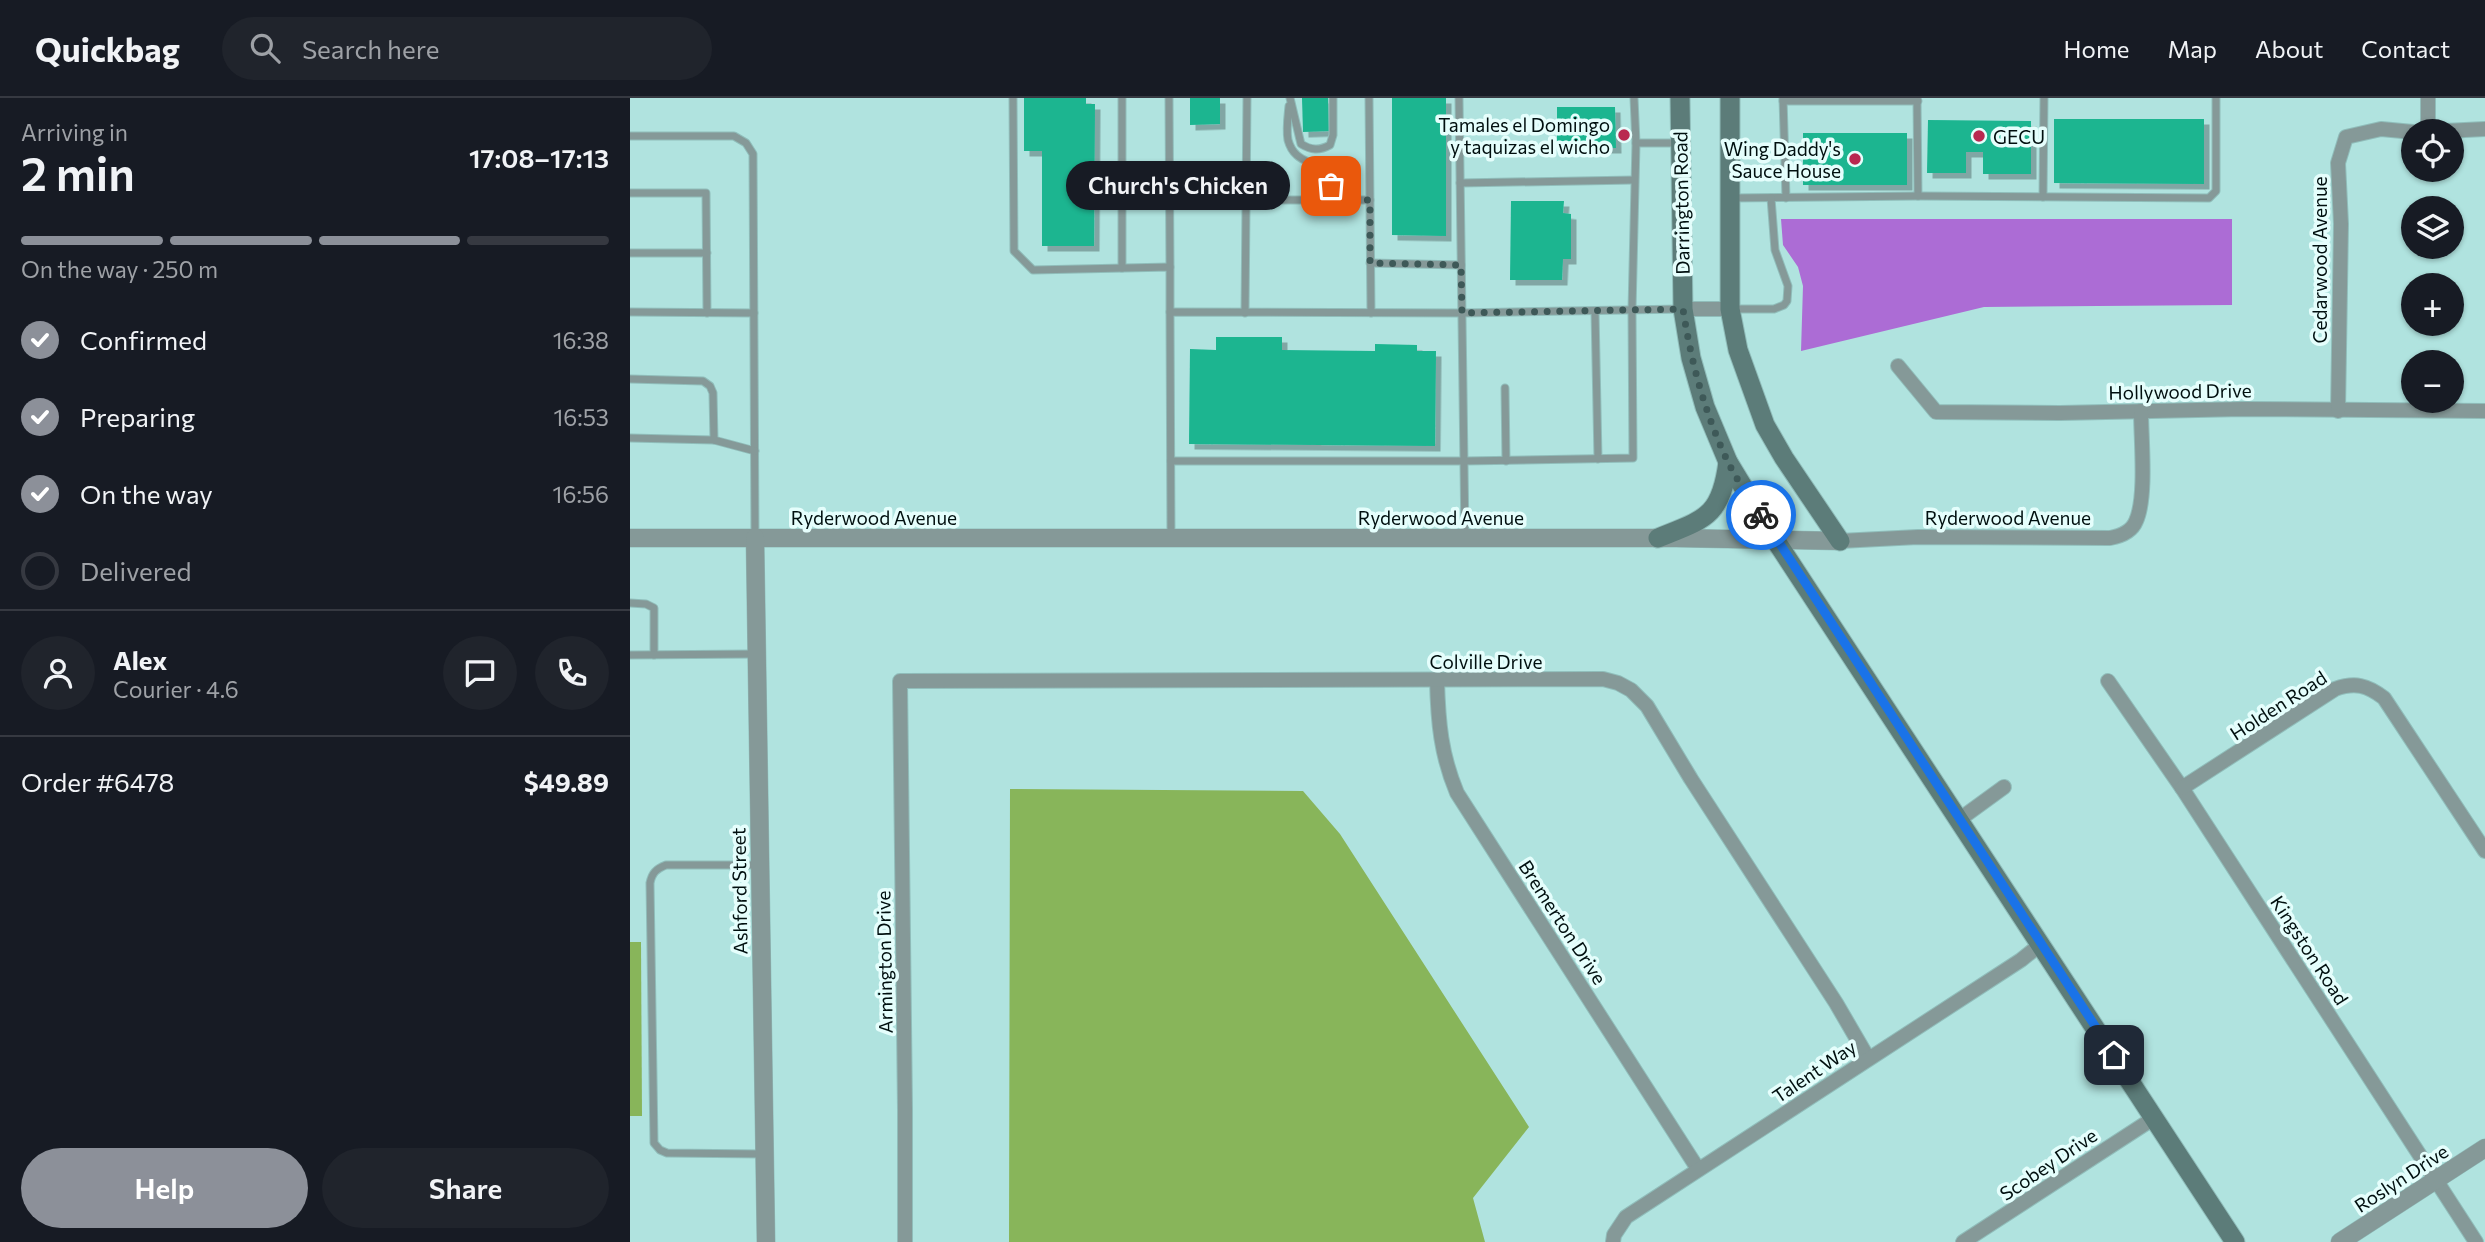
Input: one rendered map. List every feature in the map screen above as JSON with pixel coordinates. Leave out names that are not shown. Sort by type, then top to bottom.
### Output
[{"type":"main road","name":"Darrington Road","points":[[1681,98],[1683,309],[1691,358],[1705,407],[1728,462],[1776,541],[2235,1242]]},
{"type":"main road","points":[[1730,98],[1730,309],[1738,350],[1765,425],[1840,541]]},
{"type":"main road","points":[[1658,538],[1695,523],[1709,513],[1720,500],[1728,462]]},
{"type":"street","points":[[2428,98],[2428,119]]},
{"type":"street","name":"Cedarwood Avenue","points":[[2338,411],[2341,224],[2338,163],[2346,137],[2381,129],[2401,131]]},
{"type":"street","points":[[2464,130],[2485,129]]},
{"type":"street","points":[[1683,309],[1730,309]]},
{"type":"street","name":"Hollywood Drive","points":[[1898,366],[1936,412],[2243,408],[2485,411]]},
{"type":"street","name":"Ryderwood Avenue","points":[[630,538],[1658,538],[1840,541],[1918,537],[2110,538],[2122,535],[2133,526],[2139,512],[2141,411]]},
{"type":"street","name":"Ashford Street","points":[[755,538],[766,1242]]},
{"type":"street","name":"Colville Drive","points":[[900,681],[1603,679],[1618,683],[1639,696],[1829,992],[1868,1058]]},
{"type":"street","name":"Bremerton Drive","points":[[1437,680],[1441,746],[1457,793],[1698,1169]]},
{"type":"street","name":"Armington Drive","points":[[900,681],[905,1242]]},
{"type":"street","name":"Kingston Road","points":[[2108,681],[2182,788],[2476,1242]]},
{"type":"street","name":"Holden Road","points":[[2182,788],[2335,689],[2347,684],[2370,687],[2384,698],[2485,851]]},
{"type":"street","points":[[1960,819],[2004,787]]},
{"type":"street","name":"Talent Way","points":[[1613,1238],[1626,1217],[2021,960],[2041,944]]},
{"type":"street","name":"Scobey Drive","points":[[1964,1242],[2154,1118]]},
{"type":"street","name":"Roslyn Drive","points":[[2340,1242],[2485,1148]]},
{"type":"lane","points":[[1013,98],[1014,251],[1033,270],[1170,267]]},
{"type":"lane","points":[[1122,98],[1122,268]]},
{"type":"lane","points":[[1169,98],[1171,538]]},
{"type":"lane","points":[[1245,313],[1247,98]]},
{"type":"lane","points":[[1289,98],[1288,138],[1294,151],[1326,173],[1331,186],[1331,200]]},
{"type":"lane","points":[[1289,98],[1301,144],[1310,149],[1323,149],[1329,145],[1333,135],[1334,98]]},
{"type":"lane","points":[[1369,98],[1371,313]]},
{"type":"lane","points":[[1460,98],[1465,538]]},
{"type":"lane","points":[[1171,460],[1464,461],[1633,458],[1632,310],[1636,143],[1634,98]]},
{"type":"lane","points":[[2043,197],[2044,98]]},
{"type":"lane","points":[[1730,198],[2209,198],[2216,191],[2216,98]]},
{"type":"lane","points":[[1786,198],[1783,100],[1918,100],[1918,196]]},
{"type":"lane","points":[[630,136],[734,136],[746,143],[753,154],[755,538]]},
{"type":"lane","points":[[1636,143],[1680,143]]},
{"type":"lane","points":[[1460,183],[1634,180]]},
{"type":"lane","points":[[630,193],[706,193],[707,313]]},
{"type":"lane","points":[[1730,309],[1774,309],[1787,301],[1788,286],[1775,250],[1771,198]]},
{"type":"lane","points":[[1170,200],[1370,200]]},
{"type":"lane","points":[[630,253],[707,253]]},
{"type":"lane","points":[[1370,263],[1461,265]]},
{"type":"lane","points":[[1170,312],[1462,313],[1683,309]]},
{"type":"lane","points":[[1595,311],[1598,459]]},
{"type":"lane","points":[[630,312],[754,313]]},
{"type":"lane","points":[[630,380],[695,380],[710,386],[713,393],[714,440]]},
{"type":"lane","points":[[1505,387],[1506,460]]},
{"type":"lane","points":[[630,438],[714,440],[755,451]]},
{"type":"lane","points":[[630,603],[646,604],[654,608],[654,655]]},
{"type":"lane","points":[[630,655],[757,654]]},
{"type":"lane","points":[[760,865],[666,865],[658,868],[652,874],[650,883],[650,911],[654,1143],[667,1153],[764,1154]]},
{"type":"green space","points":[[1010,789],[1303,791],[1340,834],[1529,1127],[1473,1198],[1485,1242],[1009,1242]]},
{"type":"green space","points":[[630,942],[641,942],[642,1116],[630,1116]]},
{"type":"shaded area","points":[[1781,219],[2232,219],[2232,305],[1984,307],[1801,351],[1803,286],[1798,267],[1783,245]]},
{"type":"building","points":[[1024,98],[1086,98],[1086,104],[1095,104],[1094,246],[1042,246],[1042,151],[1024,151]]},
{"type":"building","points":[[1190,98],[1220,98],[1220,124],[1190,125]]},
{"type":"building","points":[[1302,98],[1328,98],[1329,131],[1303,132]]},
{"type":"building","points":[[1392,98],[1446,98],[1446,236],[1392,235]]},
{"type":"building","points":[[1557,107],[1615,107],[1616,148],[1557,148]]},
{"type":"building","points":[[2054,119],[2204,119],[2204,184],[2054,183]]},
{"type":"building","name":"GECU","points":[[1928,120],[2031,121],[2031,174],[1983,174],[1983,152],[1966,152],[1966,173],[1927,173]]},
{"type":"building","name":"Wing Daddy's Sauce House","points":[[1803,133],[1907,133],[1907,185],[1803,185]]},
{"type":"building","points":[[1511,201],[1564,201],[1563,213],[1571,214],[1571,259],[1563,259],[1562,280],[1510,280]]},
{"type":"building","points":[[1216,337],[1282,337],[1282,350],[1375,351],[1375,344],[1417,345],[1417,351],[1436,351],[1435,446],[1189,444],[1190,349],[1216,350]]},
{"type":"way so far","points":[[1331,186],[1331,200],[1370,200],[1370,263],[1461,265],[1462,313],[1683,309],[1691,358],[1705,407],[1728,462],[1761,515]]},
{"type":"place","name":"Tamales el Domingo y taquizas el wicho","points":[[1624,135]]},
{"type":"place","name":"GECU","points":[[1979,136]]},
{"type":"place","name":"Wing Daddy's Sauce House","points":[[1855,159]]},
{"type":"place","name":"Church's Chicken","points":[[1331,186]]},
{"type":"route","points":[[1761,515],[2114,1055]]}]
